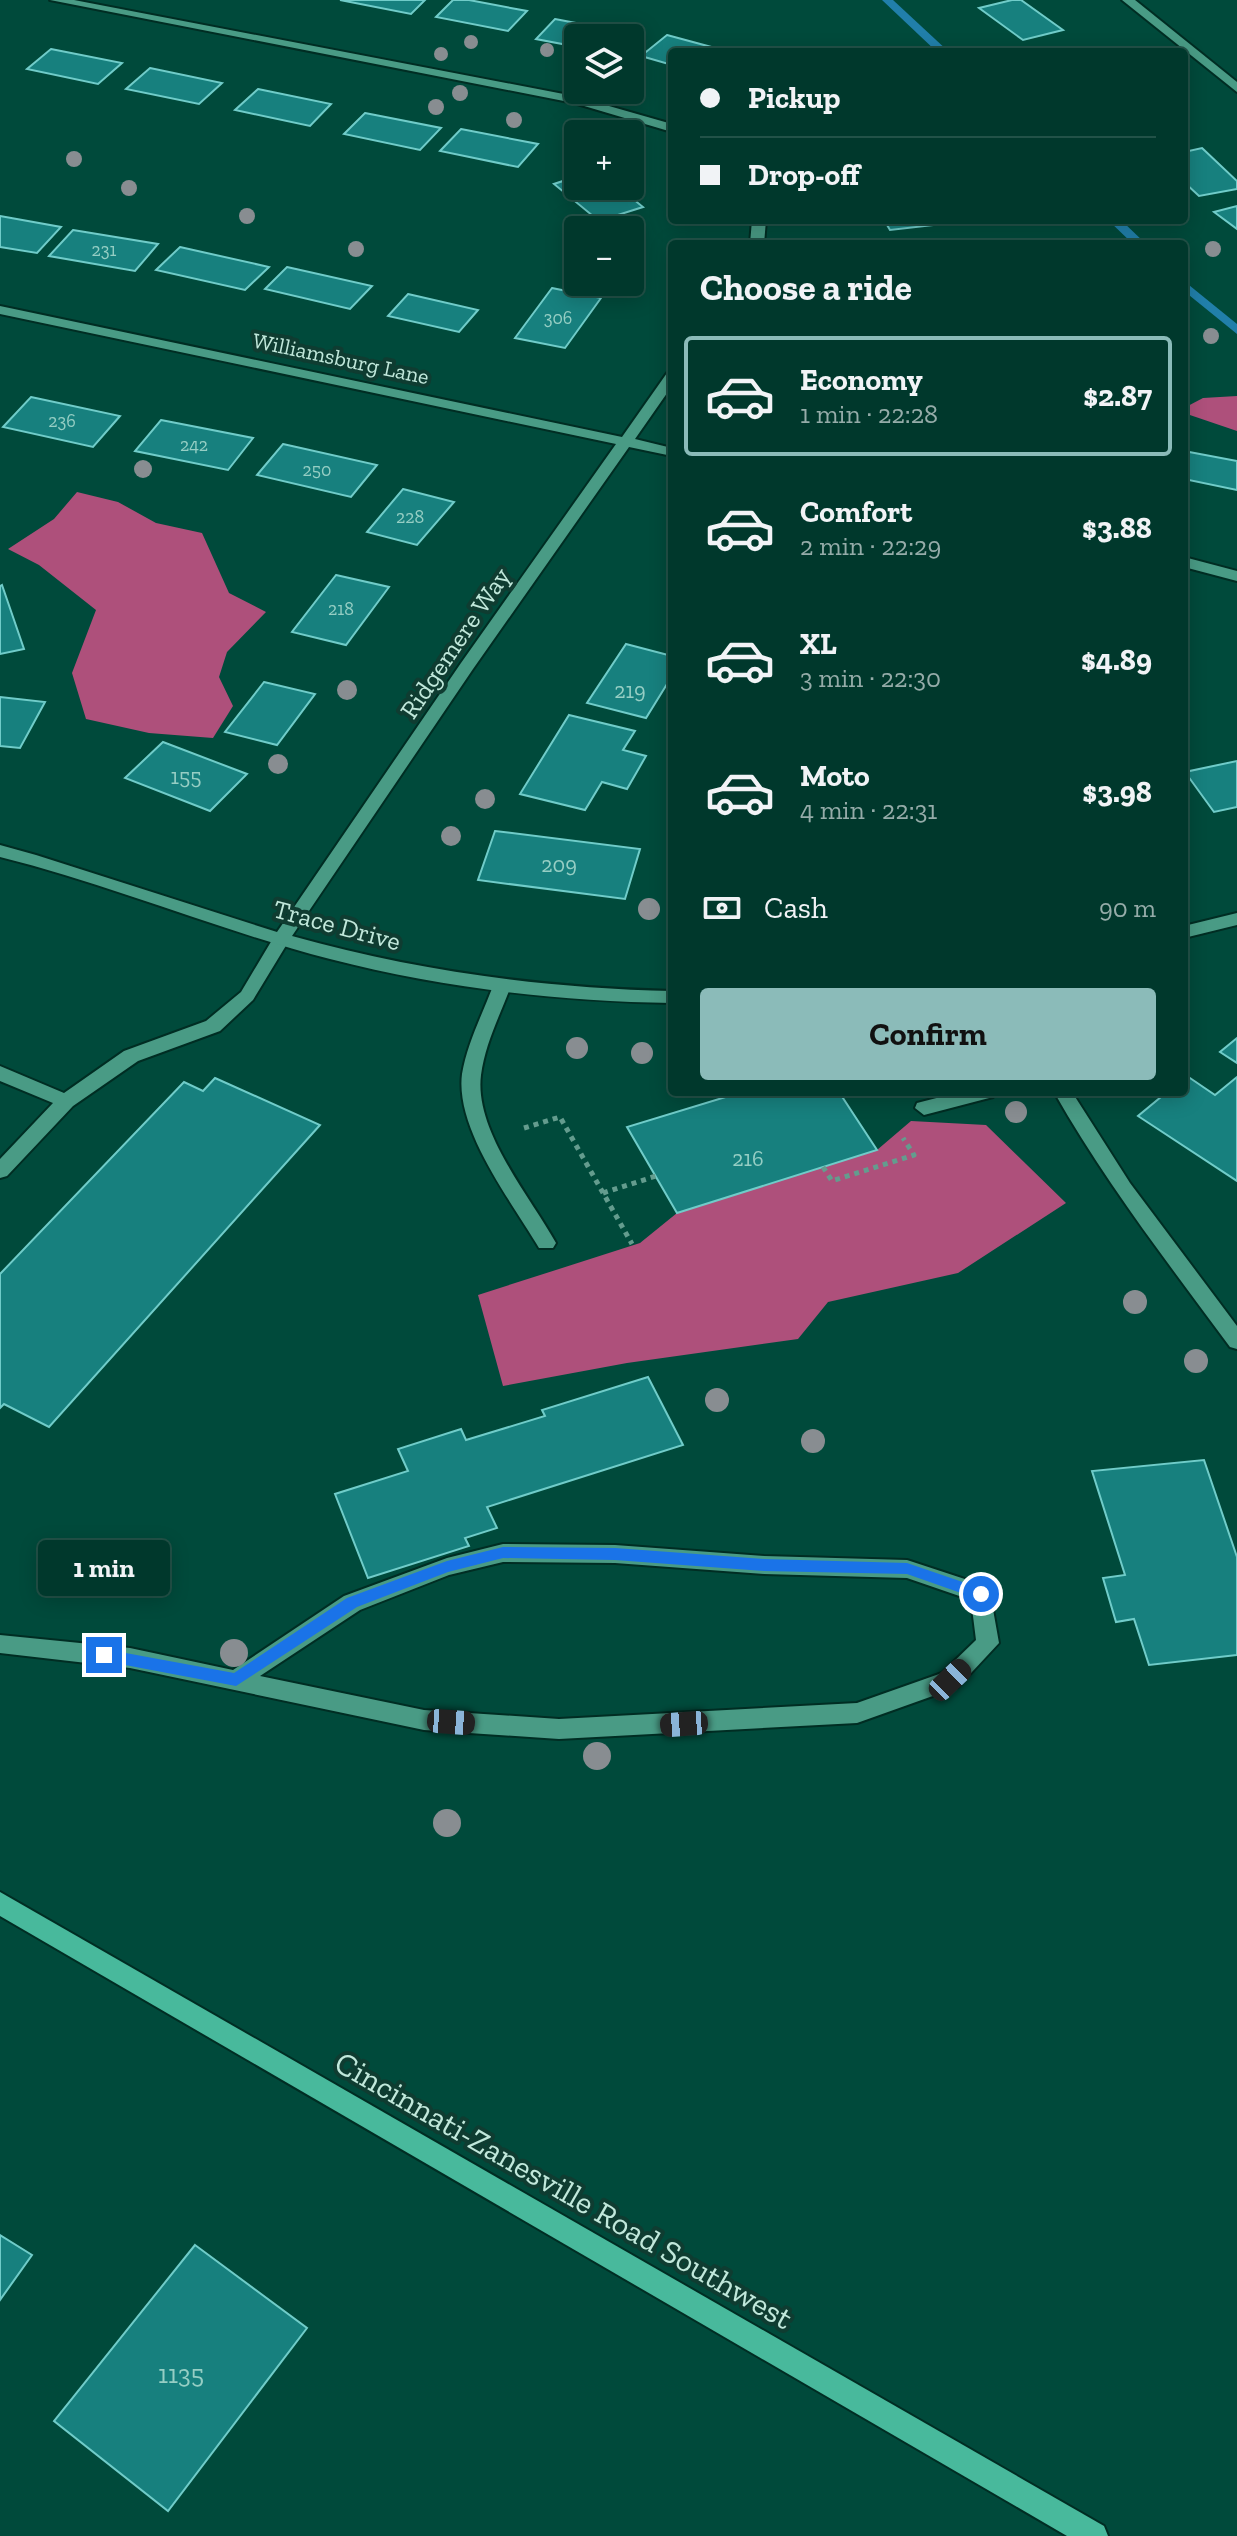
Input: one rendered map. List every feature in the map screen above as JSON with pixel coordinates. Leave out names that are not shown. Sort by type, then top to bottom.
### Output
[{"type":"main road","name":"Cincinnati-Zanesville Road Southwest","points":[[0,1903],[1094,2536]]},
{"type":"street","points":[[56,0],[514,89],[566,96],[644,116],[668,126]]},
{"type":"street","points":[[1128,0],[1187,48]]},
{"type":"street","points":[[1188,48],[1237,88]]},
{"type":"street","name":"Williamsburg Lane","points":[[0,310],[668,451]]},
{"type":"street","name":"Ridgemere Way","points":[[0,1171],[66,1101],[131,1056],[213,1026],[247,996],[281,939],[668,381]]},
{"type":"street","points":[[1188,563],[1237,576]]},
{"type":"street","name":"Trace Drive","points":[[0,851],[63,866],[281,939],[352,959],[502,986],[668,997]]},
{"type":"street","points":[[1188,931],[1237,919]]},
{"type":"street","points":[[502,986],[477,1059],[471,1087],[479,1125],[546,1243]]},
{"type":"street","points":[[0,1073],[66,1101]]},
{"type":"street","points":[[924,1108],[970,1096]]},
{"type":"street","points":[[1065,1096],[1142,1212],[1237,1341]]},
{"type":"street","points":[[0,1644],[130,1658],[424,1720],[559,1729],[857,1713],[950,1680],[988,1643],[981,1594],[907,1569],[764,1565],[615,1554],[503,1553],[447,1567],[352,1603],[236,1680]]},
{"type":"path","points":[[823,1167],[832,1181],[914,1155],[890,1118],[924,1108]]},
{"type":"path","points":[[487,1139],[560,1117],[632,1244]]},
{"type":"path","points":[[603,1193],[656,1176]]},
{"type":"shaded area","points":[[1237,396],[1237,431],[1188,414],[1188,406],[1203,398]]},
{"type":"shaded area","points":[[77,492],[118,502],[156,523],[202,533],[229,593],[266,612],[227,652],[219,677],[233,706],[213,738],[149,733],[86,719],[72,673],[96,610],[39,565],[8,549],[54,519]]},
{"type":"shaded area","points":[[911,1121],[986,1125],[1066,1203],[958,1273],[828,1302],[798,1339],[627,1363],[503,1386],[478,1295],[640,1243],[677,1213],[877,1150]]},
{"type":"building","points":[[340,0],[425,0],[411,14]]},
{"type":"building","points":[[453,0],[527,11],[508,31],[436,17]]},
{"type":"building","points":[[1021,0],[1063,30],[1023,40],[979,8]]},
{"type":"building","points":[[555,19],[581,24],[564,24],[564,44],[536,39]]},
{"type":"building","points":[[667,35],[715,48],[668,48],[668,64],[644,57]]},
{"type":"building","points":[[51,49],[122,63],[98,84],[27,69]]},
{"type":"building","points":[[150,68],[222,83],[199,104],[126,89]]},
{"type":"building","points":[[258,89],[331,104],[310,126],[235,110]]},
{"type":"building","points":[[365,113],[441,128],[420,150],[344,134]]},
{"type":"building","points":[[461,129],[538,144],[518,167],[440,151]]},
{"type":"building","points":[[1202,148],[1237,181],[1237,189],[1199,196],[1188,186],[1188,151]]},
{"type":"building","points":[[564,181],[564,192],[554,184]]},
{"type":"building","points":[[573,200],[634,200],[643,207],[615,216],[593,216]]},
{"type":"building","points":[[1237,206],[1237,229],[1214,212]]},
{"type":"building","points":[[0,216],[61,227],[37,253],[0,247]]},
{"type":"building","points":[[886,224],[943,224],[890,230]]},
{"type":"building","points":[[73,230],[158,244],[135,271],[49,256]]},
{"type":"building","points":[[180,247],[269,267],[245,290],[156,270]]},
{"type":"building","points":[[287,267],[372,286],[350,309],[265,289]]},
{"type":"building","points":[[552,288],[564,290],[564,296],[601,298],[565,348],[515,338]]},
{"type":"building","points":[[408,294],[478,310],[459,332],[388,316]]},
{"type":"building","points":[[31,397],[120,416],[93,447],[3,427]]},
{"type":"building","points":[[161,420],[253,438],[228,470],[135,451]]},
{"type":"building","points":[[283,444],[377,465],[351,497],[257,475]]},
{"type":"building","points":[[1188,452],[1237,461],[1237,490],[1188,480]]},
{"type":"building","points":[[403,489],[454,502],[417,545],[367,532]]},
{"type":"building","points":[[336,575],[389,587],[346,645],[292,632]]},
{"type":"building","points":[[0,586],[24,649],[0,654]]},
{"type":"building","points":[[626,644],[668,655],[668,682],[646,718],[587,703]]},
{"type":"building","points":[[264,682],[315,694],[277,745],[225,732]]},
{"type":"building","points":[[0,697],[45,702],[20,748],[0,746]]},
{"type":"building","points":[[569,715],[635,731],[623,750],[646,756],[627,789],[602,782],[585,810],[520,794]]},
{"type":"building","points":[[163,742],[247,774],[210,811],[125,778]]},
{"type":"building","points":[[1237,761],[1237,807],[1214,812],[1188,776],[1188,771]]},
{"type":"building","points":[[495,831],[640,849],[625,899],[478,880]]},
{"type":"building","points":[[1237,1038],[1237,1063],[1220,1052]]},
{"type":"building","points":[[1188,1077],[1215,1095],[1237,1077],[1237,1181],[1138,1116],[1162,1096],[1188,1096]]},
{"type":"building","points":[[215,1078],[320,1125],[49,1427],[4,1404],[0,1408],[0,1274],[184,1082],[203,1091]]},
{"type":"building","points":[[729,1096],[842,1096],[877,1150],[677,1213],[627,1127]]},
{"type":"building","points":[[648,1377],[683,1445],[487,1507],[497,1528],[465,1538],[469,1546],[368,1578],[335,1494],[408,1471],[398,1449],[461,1429],[466,1440],[545,1416],[542,1410]]},
{"type":"building","points":[[1204,1460],[1237,1557],[1237,1655],[1149,1665],[1134,1619],[1116,1622],[1103,1578],[1125,1575],[1092,1471]]},
{"type":"building","points":[[0,2235],[32,2255],[0,2300]]},
{"type":"building","points":[[195,2245],[307,2328],[168,2511],[54,2421]]},
{"type":"waterway","points":[[887,0],[939,48]]},
{"type":"waterway","points":[[1118,224],[1136,240]]},
{"type":"waterway","points":[[1188,288],[1237,330]]},
{"type":"route","points":[[104,1655],[236,1680],[352,1603],[447,1567],[503,1553],[615,1554],[764,1565],[907,1569],[981,1594]]}]
